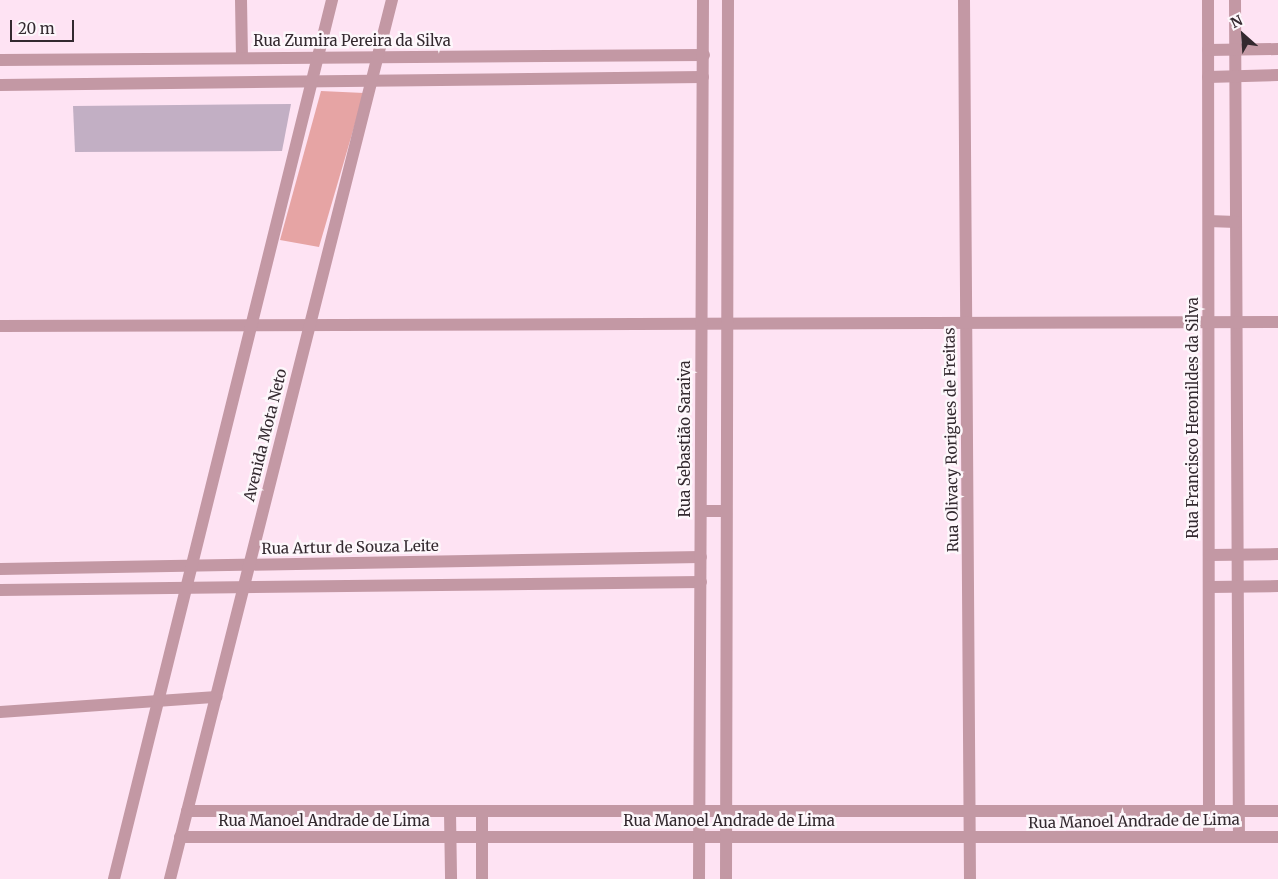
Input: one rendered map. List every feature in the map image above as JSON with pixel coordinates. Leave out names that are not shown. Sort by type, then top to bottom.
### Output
[{"type":"street","points":[[242,0],[242,58]]},
{"type":"street","points":[[114,879],[155,701],[332,0]]},
{"type":"street","name":"Avenida Mota Neto","points":[[170,879],[392,0]]},
{"type":"street","name":"Rua Sebastião Saraiva","points":[[699,879],[703,0]]},
{"type":"street","points":[[726,879],[728,0]]},
{"type":"street","name":"Rua Olivacy Rorigues de Freitas","points":[[964,0],[970,879]]},
{"type":"street","name":"Rua Francisco Heronildes da Silva","points":[[1208,0],[1209,836]]},
{"type":"street","points":[[1235,0],[1239,835]]},
{"type":"street","points":[[1208,50],[1278,49]]},
{"type":"street","name":"Rua Zumira Pereira da Silva","points":[[0,60],[704,55]]},
{"type":"street","points":[[1208,77],[1278,75]]},
{"type":"street","points":[[0,84],[703,77]]},
{"type":"street","points":[[1209,221],[1236,222]]},
{"type":"street","points":[[0,326],[1278,322]]},
{"type":"street","points":[[701,511],[726,511]]},
{"type":"street","points":[[1210,555],[1278,554]]},
{"type":"street","name":"Rua Artur de Souza Leite","points":[[0,569],[701,556]]},
{"type":"street","points":[[362,563],[362,586]]},
{"type":"street","points":[[0,590],[701,582]]},
{"type":"street","points":[[1210,586],[1278,586]]},
{"type":"street","points":[[0,712],[216,697]]},
{"type":"street","name":"Rua Manoel Andrade de Lima","points":[[186,811],[1278,811]]},
{"type":"street","points":[[482,811],[482,879]]},
{"type":"street","points":[[450,812],[451,879]]},
{"type":"street","name":"Rua Manoel Andrade de Lima","points":[[180,837],[970,838],[1278,836]]},
{"type":"shaded area","points":[[321,91],[364,93],[319,247],[280,240]]},
{"type":"building","points":[[291,104],[282,151],[75,152],[73,106]]}]
